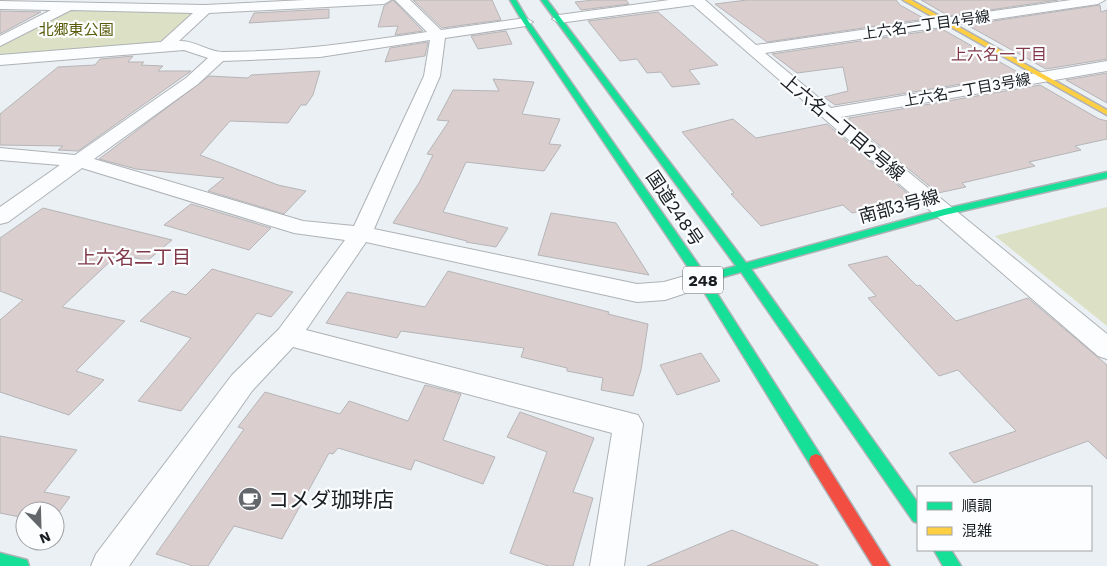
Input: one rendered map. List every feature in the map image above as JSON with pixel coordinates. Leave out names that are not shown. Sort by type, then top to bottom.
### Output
[{"type":"main road","name":"国道248号","points":[[513,0],[526,22],[702,279],[882,566]]},
{"type":"main road","name":"国道248号","points":[[544,0],[743,267],[917,515]]},
{"type":"main road","points":[[906,0],[1107,113]]},
{"type":"main road","name":"南部3号線","points":[[702,279],[944,212],[1107,175]]},
{"type":"main road","points":[[943,551],[953,566]]},
{"type":"main road","points":[[0,561],[21,566]]},
{"type":"street","points":[[0,5],[74,3],[205,9],[384,0]]},
{"type":"street","points":[[402,0],[438,35]]},
{"type":"street","name":"上六名一丁目2号線","points":[[694,0],[1107,349]]},
{"type":"street","points":[[559,19],[698,0]]},
{"type":"street","name":"上六名一丁目4号線","points":[[753,50],[1098,0]]},
{"type":"street","points":[[0,42],[74,3]]},
{"type":"street","points":[[165,46],[205,9]]},
{"type":"street","points":[[0,60],[186,45],[219,57],[320,52],[526,22]]},
{"type":"street","points":[[108,566],[242,383],[288,336],[361,234],[432,76],[438,35]]},
{"type":"street","points":[[0,217],[192,81],[219,57]]},
{"type":"street","name":"上六名一丁目3号線","points":[[827,114],[1107,66]]},
{"type":"street","points":[[0,154],[80,161],[302,228],[361,234],[637,293],[665,291],[702,279]]},
{"type":"street","points":[[288,336],[628,424],[607,566]]},
{"type":"green space","name":"北郷東公園","points":[[72,10],[195,12],[161,42],[0,56],[0,47]]},
{"type":"green space","points":[[1107,207],[1107,326],[995,236]]},
{"type":"building","points":[[393,0],[423,31],[395,35],[398,26],[378,27],[384,6]]},
{"type":"building","points":[[413,0],[492,0],[501,20],[442,28]]},
{"type":"building","points":[[626,0],[629,4],[581,10],[575,2]]},
{"type":"building","points":[[747,0],[896,0],[900,5],[925,19],[767,42],[715,4]]},
{"type":"building","points":[[921,0],[1058,0],[949,16]]},
{"type":"building","points":[[1100,5],[1101,12],[1107,10],[1107,59],[1046,69],[967,25]]},
{"type":"building","points":[[329,9],[329,18],[249,23],[254,13]]},
{"type":"building","points":[[0,11],[41,12],[0,34]]},
{"type":"building","points":[[658,12],[718,65],[689,70],[700,84],[672,87],[661,72],[647,73],[637,59],[620,61],[588,21]]},
{"type":"building","points":[[942,29],[1021,74],[835,105],[824,97],[848,91],[843,67],[797,73],[772,54]]},
{"type":"building","points":[[506,31],[512,44],[478,49],[471,36]]},
{"type":"building","points":[[428,42],[425,56],[385,62],[390,48]]},
{"type":"building","points":[[133,56],[128,62],[144,62],[141,65],[163,66],[158,71],[191,71],[78,151],[58,150],[63,146],[0,145],[0,114],[58,67],[95,65],[100,59]]},
{"type":"building","points":[[320,71],[313,95],[306,105],[301,105],[288,123],[230,121],[200,155],[278,185],[306,191],[284,214],[208,191],[224,178],[136,169],[99,159],[209,76],[248,78],[251,75]]},
{"type":"building","points":[[1107,73],[1107,103],[1066,80]]},
{"type":"building","points":[[493,79],[534,82],[522,114],[560,119],[549,144],[561,145],[544,171],[466,162],[443,212],[508,228],[496,247],[466,242],[393,223],[419,183],[433,155],[427,154],[449,121],[437,120],[453,90],[499,91]]},
{"type":"building","points":[[1040,85],[1099,119],[1107,121],[1107,139],[1075,146],[1081,150],[1029,162],[1035,166],[962,183],[966,187],[938,193],[847,119],[849,118]]},
{"type":"building","points":[[733,119],[756,138],[827,124],[914,199],[852,213],[843,205],[761,226],[731,194],[734,193],[682,132]]},
{"type":"building","points":[[191,204],[271,228],[249,250],[164,225]]},
{"type":"building","points":[[43,208],[172,240],[147,261],[119,253],[62,307],[125,321],[76,371],[104,380],[69,415],[0,392],[0,320],[23,300],[0,291],[0,238]]},
{"type":"building","points":[[551,213],[616,223],[649,275],[538,255]]},
{"type":"building","points":[[887,256],[917,286],[920,285],[956,321],[1028,298],[1107,365],[1107,459],[1088,441],[974,483],[949,453],[1016,431],[958,370],[939,376],[868,298],[876,296],[848,265]]},
{"type":"building","points":[[212,269],[293,292],[271,317],[257,313],[181,411],[138,401],[191,338],[140,321],[172,291],[186,295]]},
{"type":"building","points":[[448,271],[609,312],[608,314],[648,324],[641,370],[633,396],[601,390],[603,378],[567,371],[567,368],[521,357],[524,348],[401,331],[397,338],[326,323],[347,292],[425,307]]},
{"type":"building","points":[[701,353],[720,381],[677,395],[660,365]]},
{"type":"building","points":[[425,385],[461,394],[443,440],[495,457],[483,484],[415,460],[411,470],[338,448],[333,454],[329,453],[282,539],[234,526],[208,566],[193,566],[156,554],[244,429],[238,427],[265,392],[340,414],[349,401],[408,421]]},
{"type":"building","points":[[520,412],[594,438],[573,492],[593,498],[573,566],[548,566],[510,553],[547,452],[507,437]]},
{"type":"building","points":[[0,436],[77,450],[44,492],[70,497],[65,504],[65,501],[15,501],[15,516],[0,513]]},
{"type":"building","points":[[732,530],[818,565],[818,566],[647,566]]},
{"type":"traffic: fast","points":[[513,0],[526,22],[702,279],[816,461]]},
{"type":"traffic: fast","points":[[544,0],[743,267],[917,515]]},
{"type":"traffic: fast","points":[[702,279],[944,212],[1107,175]]},
{"type":"traffic: fast","points":[[943,551],[953,566]]},
{"type":"traffic: fast","points":[[0,561],[21,566]]},
{"type":"traffic: slow","points":[[906,0],[1107,113]]},
{"type":"traffic: jam","points":[[816,461],[882,566]]},
{"type":"place","name":"コメダ珈琲店","points":[[250,499]]},
{"type":"district","name":"上六名一丁目","points":[[999,54]]},
{"type":"district","name":"上六名二丁目","points":[[134,257]]}]
